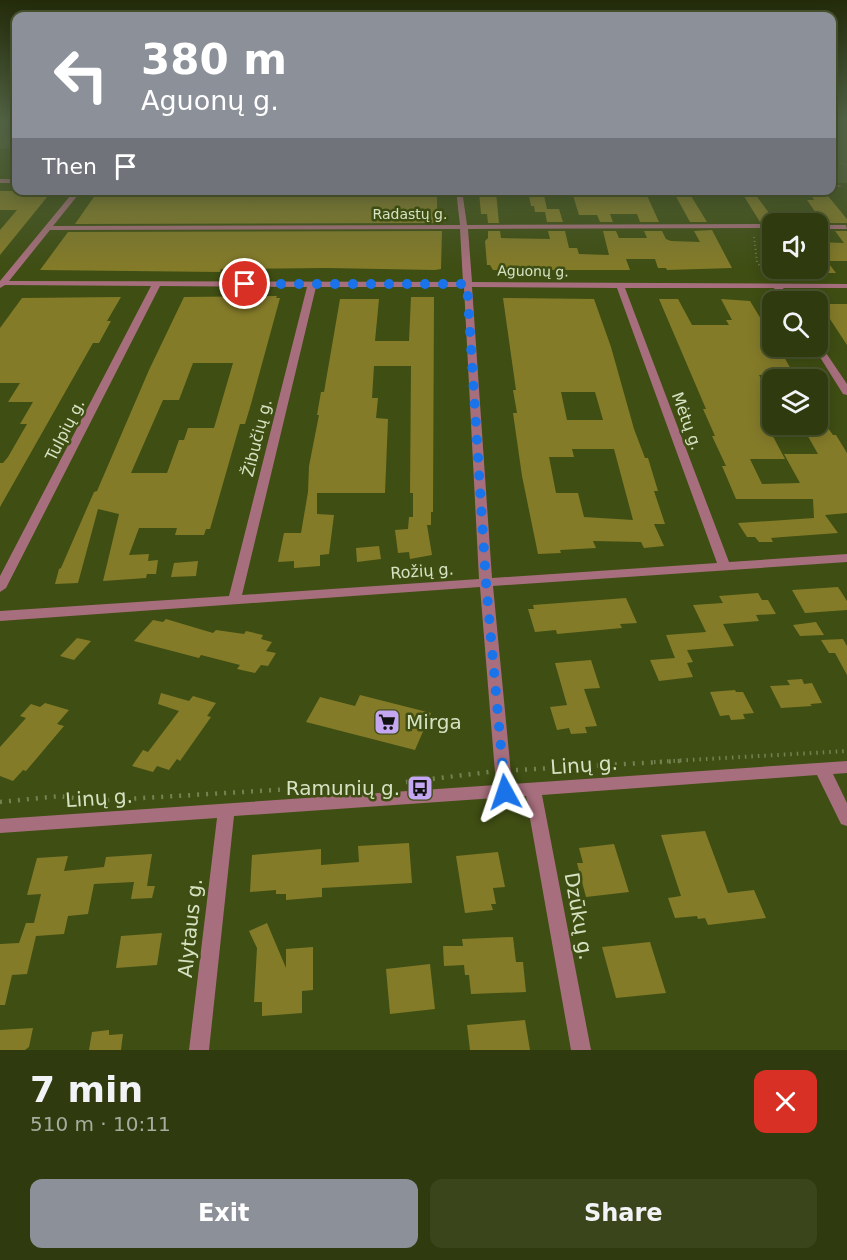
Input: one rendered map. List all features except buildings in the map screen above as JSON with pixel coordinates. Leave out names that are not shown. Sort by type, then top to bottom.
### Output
[{"type":"street","points":[[1,284],[75,195]]},
{"type":"street","points":[[460,195],[464,227],[486,583],[505,792]]},
{"type":"street","name":"Radastų g.","points":[[48,228],[762,226]]},
{"type":"street","points":[[828,227],[846,227]]},
{"type":"street","name":"Aguonų g.","points":[[1,284],[847,286]]},
{"type":"street","name":"Žibučių g.","points":[[234,601],[312,284]]},
{"type":"street","name":"Tulpių g.","points":[[0,588],[156,285]]},
{"type":"street","name":"Mėtų g.","points":[[620,285],[725,567]]},
{"type":"street","points":[[777,286],[780,291]]},
{"type":"street","points":[[824,357],[847,392]]},
{"type":"street","name":"Rožių g.","points":[[0,616],[847,558]]},
{"type":"street","name":"Linų g.","points":[[0,826],[847,767]]},
{"type":"street","points":[[822,769],[847,819]]},
{"type":"street","name":"Dzūkų g.","points":[[533,790],[581,1050]]},
{"type":"street","name":"Alytaus g.","points":[[199,1050],[226,810]]},
{"type":"path","points":[[749,226],[756,239],[754,253],[761,271],[777,286]]},
{"type":"path","points":[[404,782],[504,771],[847,751]]},
{"type":"path","points":[[0,802],[60,796],[93,801],[361,785]]},
{"type":"green space","points":[[836,170],[847,170],[847,183],[836,183]]},
{"type":"place","name":"Mirga","points":[[387,722]]},
{"type":"place","name":"Ramunių g.","points":[[420,788]]},
{"type":"route","points":[[245,284],[467,284],[486,583],[505,792]]}]
